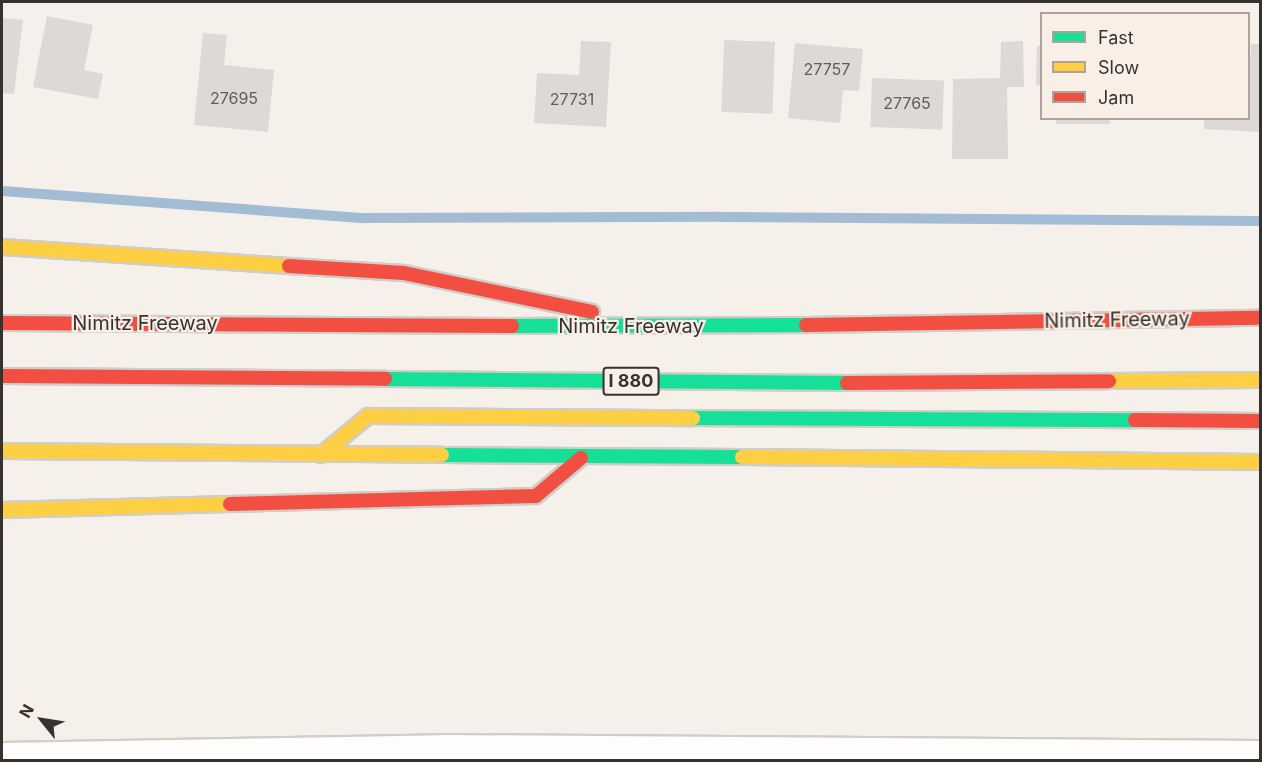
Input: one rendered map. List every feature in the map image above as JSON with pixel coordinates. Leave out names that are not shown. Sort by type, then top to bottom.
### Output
[{"type":"highway","points":[[2,248],[404,273],[664,327]]},
{"type":"highway","name":"Nimitz Freeway","points":[[2,322],[664,327],[1260,318]]},
{"type":"highway","name":"I 880","points":[[2,376],[887,383],[1260,380]]},
{"type":"highway","name":"I 880","points":[[321,455],[368,416],[1260,421]]},
{"type":"highway","points":[[2,452],[1260,462]]},
{"type":"highway","points":[[2,510],[536,496],[581,458]]},
{"type":"street","points":[[2,759],[444,756],[1260,757]]},
{"type":"building","points":[[47,16],[93,25],[84,70],[103,74],[98,99],[33,87]]},
{"type":"building","points":[[2,18],[23,20],[14,94],[2,93]]},
{"type":"building","points":[[203,33],[227,35],[224,65],[274,70],[268,132],[194,125]]},
{"type":"building","points":[[724,40],[775,42],[772,114],[721,112]]},
{"type":"building","points":[[581,41],[611,42],[606,127],[534,123],[537,73],[579,75]]},
{"type":"building","points":[[1023,41],[1024,87],[1007,87],[1008,159],[952,159],[953,79],[1000,78],[1001,42]]},
{"type":"building","points":[[795,43],[863,49],[859,91],[843,90],[840,123],[788,118]]},
{"type":"building","points":[[1251,44],[1260,44],[1260,132],[1204,129],[1204,120],[1250,120]]},
{"type":"building","points":[[1037,46],[1040,46],[1040,85],[1036,85]]},
{"type":"building","points":[[872,78],[944,81],[942,129],[870,127]]},
{"type":"building","points":[[1056,120],[1110,120],[1110,124],[1056,124]]},
{"type":"waterway","points":[[2,191],[364,218],[721,217],[1260,221]]},
{"type":"traffic: fast","points":[[512,326],[806,325]]},
{"type":"traffic: fast","points":[[385,379],[847,383]]},
{"type":"traffic: fast","points":[[693,418],[1135,420]]},
{"type":"traffic: fast","points":[[442,455],[742,457]]},
{"type":"traffic: slow","points":[[2,247],[289,266]]},
{"type":"traffic: slow","points":[[1109,381],[1260,380]]},
{"type":"traffic: slow","points":[[321,455],[368,416],[693,418]]},
{"type":"traffic: slow","points":[[2,451],[442,455]]},
{"type":"traffic: slow","points":[[742,457],[1260,462]]},
{"type":"traffic: slow","points":[[2,510],[230,504]]},
{"type":"traffic: jam","points":[[289,266],[404,273],[592,312]]},
{"type":"traffic: jam","points":[[806,325],[1260,318]]},
{"type":"traffic: jam","points":[[2,323],[512,326]]},
{"type":"traffic: jam","points":[[2,376],[385,379]]},
{"type":"traffic: jam","points":[[847,383],[1109,381]]},
{"type":"traffic: jam","points":[[1135,420],[1260,421]]},
{"type":"traffic: jam","points":[[230,504],[536,496],[581,458]]}]
